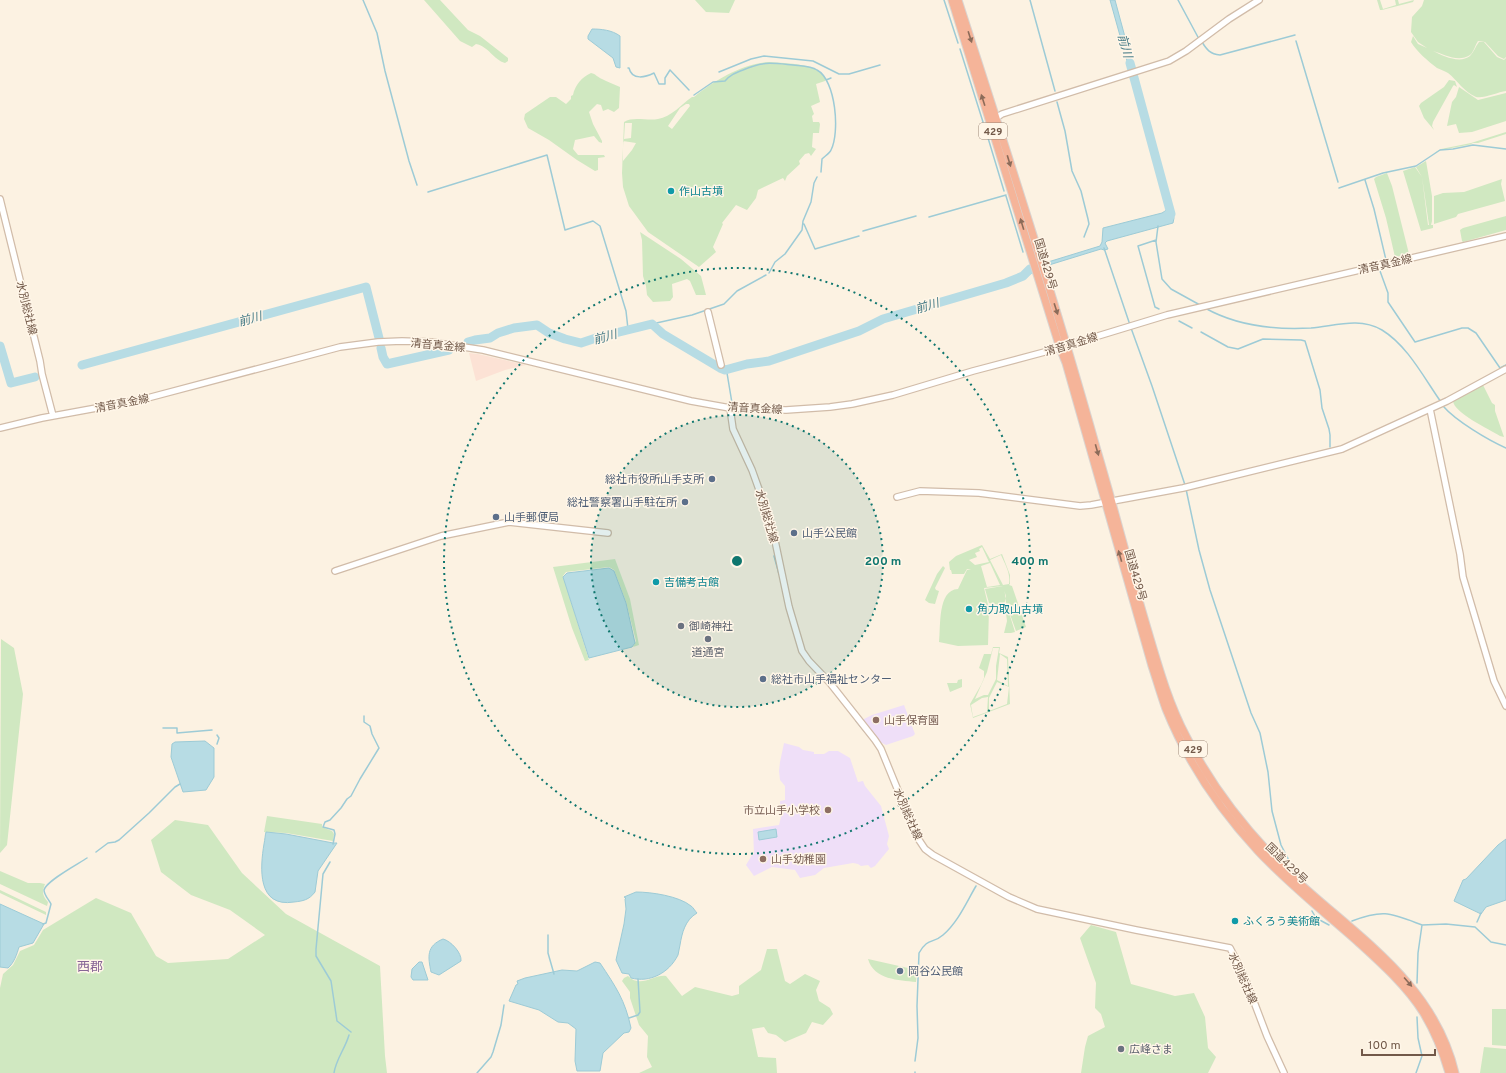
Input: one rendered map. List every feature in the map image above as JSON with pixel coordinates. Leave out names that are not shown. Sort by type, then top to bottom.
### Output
[{"type":"highway","name":"国道429号","points":[[952,0],[1037,260]]},
{"type":"highway","name":"国道429号","points":[[958,0],[996,118],[1041,273],[1060,348],[1066,363],[1160,672],[1173,708],[1205,772],[1226,802],[1264,848],[1395,968],[1414,989],[1435,1021],[1450,1055],[1455,1073]]},
{"type":"highway","name":"国道429号","points":[[1041,273],[1068,345],[1150,661],[1167,710],[1180,738],[1200,775],[1228,815],[1258,851],[1383,965],[1408,993],[1428,1020],[1441,1049],[1449,1073]]},
{"type":"main road","points":[[996,118],[1002,114],[1174,59],[1201,41],[1229,19],[1259,0]]},
{"type":"main road","name":"水別総社線","points":[[0,199],[53,416]]},
{"type":"main road","name":"清音真金線","points":[[0,428],[53,416],[140,400],[340,347],[378,342],[402,341],[436,343],[483,350],[691,401],[730,408],[797,410],[852,404],[893,395],[973,371],[1060,348],[1167,315],[1506,236]]},
{"type":"main road","points":[[708,312],[722,365]]},
{"type":"main road","points":[[897,496],[920,491],[970,493],[1084,506],[1185,488],[1342,449],[1430,410],[1506,369]]},
{"type":"main road","name":"水別総社線","points":[[730,408],[733,429],[752,470],[774,536],[789,607],[802,651],[808,661],[830,683],[881,749],[917,837],[925,849],[933,856],[1009,897],[1037,909],[1230,948],[1243,972],[1267,1036],[1284,1073]]},
{"type":"main road","points":[[1430,410],[1460,554],[1463,577],[1494,680],[1506,706]]},
{"type":"main road","points":[[335,571],[441,536],[509,522],[608,533]]},
{"type":"shaded area","points":[[469,353],[526,365],[505,370],[476,381]]},
{"type":"shaded area","points":[[904,705],[915,734],[913,736],[886,745],[880,742],[862,720],[872,715]]},
{"type":"shaded area","points":[[784,743],[799,747],[803,750],[814,752],[814,754],[824,754],[829,751],[838,751],[850,758],[858,782],[863,781],[865,786],[881,806],[889,836],[887,844],[889,849],[875,866],[871,868],[868,865],[861,866],[853,863],[824,868],[815,875],[800,878],[795,870],[772,867],[754,876],[746,865],[754,854],[753,829],[779,825],[781,817],[780,801],[785,800],[785,786],[780,780],[779,771]]},
{"type":"green space","points":[[424,0],[440,0],[468,30],[480,36],[508,58],[508,61],[505,63],[501,61],[480,45],[476,44],[472,47],[460,41]]},
{"type":"green space","points":[[695,0],[735,0],[729,13],[706,12]]},
{"type":"green space","points":[[1377,0],[1380,0],[1383,9],[1396,5],[1395,0],[1398,0],[1399,4],[1414,0],[1413,2],[1380,10]]},
{"type":"green space","points":[[1424,0],[1506,0],[1506,57],[1504,59],[1498,56],[1485,42],[1478,41],[1470,55],[1461,58],[1451,57],[1433,51],[1452,58],[1461,59],[1470,56],[1479,42],[1484,42],[1497,57],[1504,60],[1506,58],[1506,91],[1483,97],[1476,97],[1448,73],[1437,68],[1416,49],[1411,42],[1413,36],[1418,44],[1427,48],[1418,42],[1411,32],[1412,17],[1422,6]]},
{"type":"green space","points":[[769,62],[801,65],[816,69],[822,73],[826,79],[825,81],[816,84],[820,102],[811,106],[814,114],[812,116],[813,122],[819,122],[820,124],[819,133],[813,133],[812,147],[816,149],[811,156],[809,153],[805,154],[799,161],[800,164],[787,176],[785,181],[783,178],[758,190],[756,198],[747,210],[736,205],[722,223],[723,224],[713,247],[716,252],[699,267],[648,232],[629,206],[623,187],[622,173],[623,148],[623,161],[636,143],[623,141],[624,122],[632,119],[663,118],[720,79],[739,69],[759,63]],"holes":[[[686,104],[689,104],[690,106],[672,129],[668,126],[680,108]],[[625,123],[632,123],[631,138],[624,139]]]},
{"type":"green space","points":[[591,73],[620,87],[619,108],[614,112],[608,109],[603,111],[601,105],[597,104],[589,112],[602,143],[599,142],[594,136],[575,140],[573,149],[578,155],[604,155],[605,157],[598,158],[598,170],[595,171],[549,140],[528,128],[524,119],[525,114],[550,97],[556,97],[566,104],[571,99],[571,96],[573,95],[579,82]]},
{"type":"green space","points":[[1449,80],[1455,81],[1457,87],[1454,85],[1453,86],[1433,122],[1432,126],[1434,130],[1424,118],[1419,106],[1444,87]]},
{"type":"green space","points":[[1459,87],[1478,100],[1506,93],[1506,121],[1472,132],[1459,133],[1456,124],[1447,126],[1452,102],[1456,97]]},
{"type":"green space","points":[[1506,132],[1506,134],[1478,143],[1471,143]]},
{"type":"green space","points":[[1471,143],[1473,144],[1441,150],[1434,153],[1441,149]]},
{"type":"green space","points":[[1426,161],[1432,196],[1431,225],[1429,225],[1422,177],[1416,167]]},
{"type":"green space","points":[[1415,167],[1422,177],[1428,225],[1433,225],[1433,228],[1421,231],[1403,171]]},
{"type":"green space","points":[[1387,173],[1392,186],[1409,254],[1395,257],[1386,218],[1374,179]]},
{"type":"green space","points":[[1502,179],[1501,184],[1505,201],[1458,214],[1456,217],[1434,224],[1434,196],[1443,193],[1464,192]]},
{"type":"green space","points":[[1506,216],[1506,230],[1463,242],[1462,241],[1460,230],[1463,228]]},
{"type":"green space","points":[[640,232],[681,259],[701,276],[706,295],[696,295],[690,281],[687,279],[672,284],[673,297],[670,301],[653,302],[647,295],[643,276],[642,240]]},
{"type":"green space","points":[[1483,385],[1492,403],[1495,405],[1495,411],[1504,437],[1465,416],[1455,406],[1453,401]]},
{"type":"green space","points":[[982,545],[990,559],[1002,554],[1010,575],[1009,585],[1012,586],[1026,627],[1016,631],[1007,606],[1015,632],[1004,633],[1007,621],[1005,606],[1007,605],[1006,598],[1004,606],[989,603],[985,589],[1003,586],[984,588],[989,609],[988,645],[958,646],[939,642],[940,619],[943,602],[951,591],[958,589],[967,570],[971,570],[967,569],[964,574],[952,574],[949,562],[956,556]],"holes":[[[982,547],[989,562],[975,565],[969,560],[977,557],[975,553],[980,551],[979,549]],[[1001,555],[1006,565],[1009,584],[1003,585],[990,560]],[[990,563],[1000,585],[987,587],[981,566]]]},
{"type":"green space","points":[[615,559],[630,599],[639,645],[633,647],[636,641],[626,602],[614,570],[609,567],[566,572],[563,576],[589,660],[585,661],[572,628],[553,567]]},
{"type":"green space","points":[[943,566],[945,568],[935,588],[939,591],[935,604],[929,603],[925,600],[937,574]]},
{"type":"green space","points":[[1,639],[14,648],[23,694],[7,845],[0,853]]},
{"type":"green space","points":[[993,647],[1000,647],[999,653],[1008,657],[1010,704],[973,718],[970,704],[984,678],[984,671],[979,668],[984,654],[991,654]],"holes":[[[993,648],[999,648],[996,666],[996,679],[988,695],[975,699],[987,672]],[[1000,654],[1007,659],[1008,686],[997,680]],[[997,682],[1009,687],[1007,704],[989,711],[989,698]],[[988,697],[987,712],[973,717],[971,705],[982,698]]]},
{"type":"green space","points":[[962,679],[962,687],[950,692],[947,683],[957,683],[958,680]]},
{"type":"green space","points":[[267,816],[322,824],[322,827],[332,831],[334,834],[333,841],[286,833],[264,832]]},
{"type":"green space","points":[[175,820],[208,825],[242,873],[286,914],[380,966],[387,1073],[0,1073],[0,988],[3,974],[13,965],[20,951],[34,945],[43,930],[96,898],[131,913],[156,956],[168,963],[228,959],[265,935],[230,910],[191,895],[161,872],[151,840]]},
{"type":"green space","points":[[0,871],[28,883],[45,884],[43,893],[48,902],[47,906],[0,884]]},
{"type":"green space","points":[[0,890],[46,912],[46,915],[0,893]]},
{"type":"green space","points":[[1091,925],[1116,932],[1131,984],[1175,996],[1194,993],[1205,1017],[1208,1048],[1216,1057],[1208,1073],[1081,1073],[1088,1036],[1105,1027],[1101,1014],[1095,1008],[1096,983],[1080,938]]},
{"type":"green space","points":[[767,949],[777,949],[785,981],[790,984],[805,974],[820,981],[816,990],[819,1001],[830,1008],[833,1014],[823,1025],[812,1022],[806,1033],[785,1042],[776,1035],[768,1033],[764,1027],[752,1029],[758,1057],[776,1058],[777,1073],[639,1073],[652,1067],[647,1057],[648,1036],[639,1025],[630,998],[630,992],[622,981],[624,978],[628,976],[633,980],[643,981],[666,976],[682,996],[695,987],[732,996],[739,994],[739,986],[761,970]]},
{"type":"green space","points":[[868,959],[917,970],[916,982],[888,978],[881,975],[871,966]]},
{"type":"green space","points":[[1492,1009],[1506,1009],[1506,1046],[1492,1045]]},
{"type":"green space","points":[[1484,1047],[1506,1049],[1506,1073],[1480,1073]]},
{"type":"water","points":[[1110,0],[1115,0],[1135,74],[1131,75]]},
{"type":"water","points":[[592,29],[610,31],[620,36],[620,68],[616,67],[613,58],[588,39]]},
{"type":"water","points":[[1171,207],[1174,218],[1173,223],[1107,241],[1105,243],[1108,249],[1101,249],[1049,265],[1022,278],[1021,276],[1027,267],[1100,246],[1102,242],[1103,228],[1162,213]]},
{"type":"water","points":[[609,568],[614,571],[626,603],[635,643],[632,647],[589,658],[563,577],[567,573]]},
{"type":"water","points":[[205,741],[214,748],[214,777],[206,790],[183,792],[171,757],[172,744],[175,742]]},
{"type":"water","points":[[776,829],[777,837],[759,840],[758,832]]},
{"type":"water","points":[[266,832],[337,843],[318,871],[315,892],[313,895],[303,901],[282,902],[273,899],[267,893],[262,874]]},
{"type":"water","points":[[1506,839],[1506,900],[1486,907],[1481,914],[1454,901],[1463,880],[1466,879],[1498,845]]},
{"type":"water","points":[[636,892],[672,897],[686,903],[697,913],[690,919],[685,927],[678,955],[670,967],[652,978],[631,978],[629,974],[622,973],[616,960],[626,909],[626,898],[624,897]]},
{"type":"water","points":[[0,904],[44,924],[33,943],[19,947],[14,961],[8,968],[0,967]]},
{"type":"water","points":[[443,939],[449,942],[460,954],[461,961],[439,975],[431,972],[429,957],[431,949],[434,945]]},
{"type":"water","points":[[419,962],[422,962],[428,980],[413,980],[411,977],[412,969]]},
{"type":"water","points":[[595,962],[600,963],[611,979],[626,1009],[631,1028],[629,1032],[624,1033],[603,1053],[600,1071],[577,1071],[575,1061],[576,1029],[568,1023],[558,1022],[539,1010],[509,1001],[516,985],[518,984],[517,981],[562,970],[577,971]]},
{"type":"waterway","points":[[363,0],[377,33],[385,71],[409,161],[417,185]]},
{"type":"waterway","points":[[944,0],[958,43]]},
{"type":"waterway","points":[[1030,0],[1055,91]]},
{"type":"waterway","points":[[1178,0],[1199,39]]},
{"type":"waterway","points":[[1202,42],[1209,51],[1220,55],[1295,35]]},
{"type":"waterway","points":[[1296,41],[1338,182]]},
{"type":"waterway","points":[[960,49],[983,122]]},
{"type":"waterway","points":[[719,72],[751,59],[764,56],[813,61],[839,74],[849,74],[880,65]]},
{"type":"waterway","points":[[694,95],[713,82],[725,81],[735,73],[756,65],[773,63],[803,66],[817,70],[828,84],[832,95],[836,120],[834,142],[829,153],[822,159],[821,172]]},
{"type":"waterway","name":"前川","points":[[1130,63],[1171,214],[1169,218]]},
{"type":"waterway","points":[[628,68],[633,75],[640,77],[654,73],[659,84],[665,84],[665,78],[670,70],[689,90]]},
{"type":"waterway","points":[[826,80],[831,78]]},
{"type":"waterway","points":[[1057,102],[1065,131],[1072,171],[1081,191],[1088,219],[1089,224],[1084,237]]},
{"type":"waterway","points":[[985,128],[1004,191]]},
{"type":"waterway","points":[[1339,188],[1383,173],[1416,166],[1440,150],[1473,145],[1506,149]]},
{"type":"waterway","points":[[428,192],[547,155],[565,230],[593,221],[600,226],[626,311],[628,329]]},
{"type":"waterway","points":[[769,273],[775,262],[785,254],[802,230],[803,221],[811,202],[814,183],[817,177]]},
{"type":"waterway","points":[[1365,180],[1374,209],[1386,260],[1377,262]]},
{"type":"waterway","points":[[929,217],[1006,195]]},
{"type":"waterway","points":[[1006,196],[1023,252]]},
{"type":"waterway","points":[[863,231],[916,216]]},
{"type":"waterway","points":[[804,224],[815,249],[859,236]]},
{"type":"waterway","points":[[1158,226],[1156,242],[1162,279],[1171,289],[1200,305]]},
{"type":"waterway","points":[[1156,240],[1138,246],[1155,307],[1159,309]]},
{"type":"waterway","points":[[1104,248],[1130,325]]},
{"type":"waterway","name":"前川","points":[[468,342],[490,338],[498,333],[514,328],[537,325],[549,333],[581,343],[652,324],[663,334],[725,370],[747,364],[769,361],[859,331],[883,319],[1006,283],[1023,276],[1030,269]]},
{"type":"waterway","points":[[1380,271],[1388,293],[1388,302],[1415,342],[1462,328],[1468,328],[1476,333],[1500,368],[1506,365]]},
{"type":"waterway","points":[[652,324],[692,315],[724,304],[737,291],[766,275]]},
{"type":"waterway","name":"前川","points":[[82,365],[366,287],[379,338]]},
{"type":"waterway","points":[[1205,308],[1230,319],[1256,326],[1311,328],[1347,323],[1373,326],[1382,330],[1408,353],[1441,402]]},
{"type":"waterway","points":[[1179,321],[1192,328]]},
{"type":"waterway","points":[[1131,328],[1185,485]]},
{"type":"waterway","points":[[1201,332],[1228,347],[1238,349],[1263,339],[1305,341],[1320,390],[1322,408],[1329,429],[1330,447]]},
{"type":"waterway","name":"前川","points":[[0,346],[11,383],[35,377]]},
{"type":"waterway","name":"前川","points":[[381,348],[383,357],[387,364],[449,350]]},
{"type":"waterway","points":[[727,369],[732,403]]},
{"type":"waterway","points":[[1443,406],[1456,418],[1473,430],[1506,448]]},
{"type":"waterway","points":[[1186,489],[1199,550],[1210,590],[1251,713],[1260,733],[1268,772],[1272,811],[1281,845],[1294,870]]},
{"type":"waterway","points":[[774,556],[779,574]]},
{"type":"waterway","points":[[333,844],[335,834],[334,830],[323,827],[325,822],[330,820],[351,796],[379,748],[370,726],[364,722],[364,716]]},
{"type":"waterway","points":[[856,721],[870,738]]},
{"type":"waterway","points":[[163,728],[177,728],[177,733],[212,730]]},
{"type":"waterway","points":[[217,735],[219,738],[217,744]]},
{"type":"waterway","points":[[96,852],[108,843],[119,840],[180,784]]},
{"type":"waterway","points":[[43,924],[46,923],[51,904],[44,892],[46,886],[70,868],[87,858]]},
{"type":"waterway","points":[[330,862],[323,874],[316,956],[331,981],[337,1021],[351,1032]]},
{"type":"waterway","points":[[915,1061],[918,1038],[917,1006],[919,953],[925,945],[939,938],[948,930],[961,912],[976,886]]},
{"type":"waterway","points":[[1312,911],[1316,918],[1329,925]]},
{"type":"waterway","points":[[1477,922],[1481,913]]},
{"type":"waterway","points":[[1352,921],[1372,915],[1387,914],[1422,925],[1418,953],[1417,983]]},
{"type":"waterway","points":[[1422,925],[1446,924],[1475,927],[1491,942],[1506,945]]},
{"type":"waterway","points":[[548,935],[548,953],[554,974]]},
{"type":"waterway","points":[[629,1018],[638,1015],[640,1012],[638,979]]},
{"type":"waterway","points":[[477,1073],[491,1057],[493,1052],[501,1025],[504,1005]]},
{"type":"waterway","points":[[1416,1073],[1422,1056],[1418,1038],[1417,1017]]},
{"type":"waterway","points":[[334,1073],[349,1035]]},
{"type":"place","name":"作山古墳","points":[[671,191]]},
{"type":"place","name":"総社市役所山手支所","points":[[712,479]]},
{"type":"place","name":"総社警察署山手駐在所","points":[[685,502]]},
{"type":"place","name":"山手郵便局","points":[[496,517]]},
{"type":"place","name":"山手公民館","points":[[794,533]]},
{"type":"place","name":"吉備考古館","points":[[656,582]]},
{"type":"place","name":"角力取山古墳","points":[[969,609]]},
{"type":"place","name":"御崎神社","points":[[681,626]]},
{"type":"place","name":"道通宮","points":[[708,639]]},
{"type":"place","name":"総社市山手福祉センター","points":[[763,679]]},
{"type":"place","name":"山手保育園","points":[[876,720]]},
{"type":"place","name":"市立山手小学校","points":[[828,810]]},
{"type":"place","name":"山手幼稚園","points":[[763,859]]},
{"type":"place","name":"ふくろう美術館","points":[[1235,921]]},
{"type":"place","name":"岡谷公民館","points":[[900,971]]},
{"type":"place","name":"広峰さま","points":[[1121,1049]]},
{"type":"district","name":"西郡","points":[[90,966]]}]
